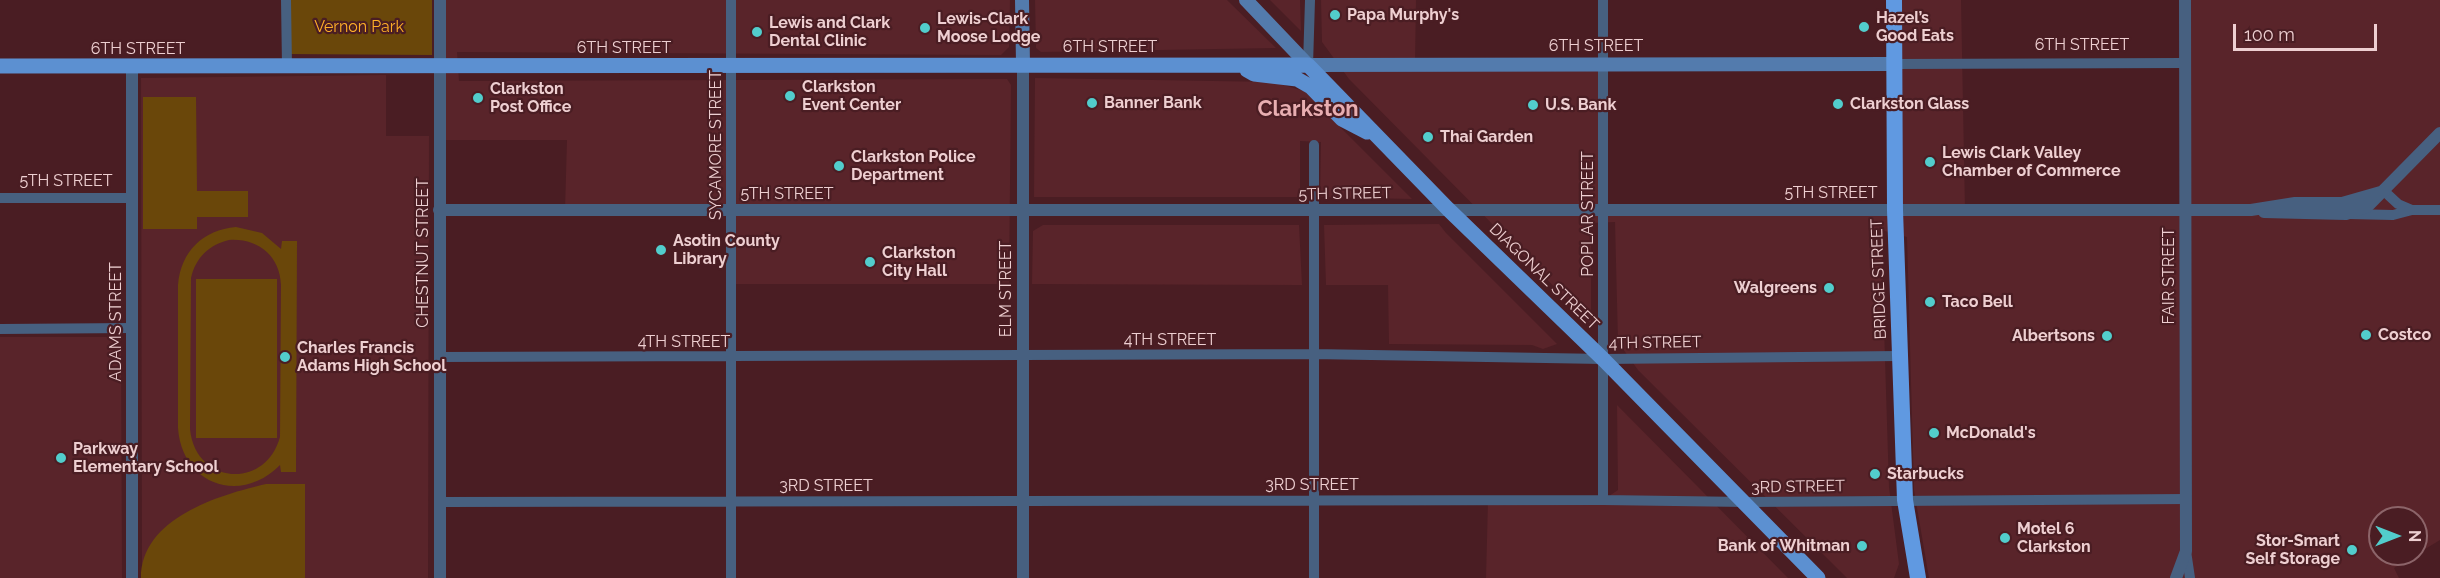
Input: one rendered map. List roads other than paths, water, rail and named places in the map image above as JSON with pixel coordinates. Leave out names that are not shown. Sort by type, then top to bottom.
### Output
[{"type":"highway","name":"BRIDGE STREET","points":[[1894,0],[1895,210],[1899,356],[1905,500],[1918,578]]},
{"type":"highway","name":"BRIDGE STREET","points":[[1905,578],[1913,555]]},
{"type":"main road","name":"ELM STREET","points":[[1022,0],[1023,64]]},
{"type":"main road","name":"DIAGONAL STREET","points":[[1246,0],[1448,209],[1603,359],[1746,502],[1818,578]]},
{"type":"main road","points":[[1244,64],[1248,72],[1254,74],[1297,79],[1311,87],[1342,119],[1382,140]]},
{"type":"main road","name":"6TH STREET","points":[[0,66],[1894,64]]},
{"type":"street","points":[[286,0],[287,66]]},
{"type":"street","name":"CHESTNUT STREET","points":[[440,0],[440,578]]},
{"type":"street","name":"SYCAMORE STREET","points":[[731,0],[731,578]]},
{"type":"street","points":[[1308,65],[1310,0]]},
{"type":"street","name":"POPLAR STREET","points":[[1603,0],[1604,500]]},
{"type":"street","name":"FAIR STREET","points":[[2182,577],[2186,551],[2185,0]]},
{"type":"street","name":"6TH STREET","points":[[1894,64],[2184,63]]},
{"type":"street","name":"ELM STREET","points":[[1023,64],[1023,578]]},
{"type":"street","name":"ADAMS STREET","points":[[132,67],[132,578]]},
{"type":"street","points":[[2412,210],[2398,204],[2384,191],[2440,133]]},
{"type":"street","points":[[1314,145],[1314,578]]},
{"type":"street","name":"5TH STREET","points":[[2251,210],[2295,203],[2342,202],[2384,191]]},
{"type":"street","name":"5TH STREET","points":[[2346,214],[2367,207],[2384,191]]},
{"type":"street","name":"5TH STREET","points":[[0,198],[132,198]]},
{"type":"street","name":"5TH STREET","points":[[439,210],[2251,210],[2279,214],[2393,215],[2412,210],[2440,210]]},
{"type":"street","points":[[0,329],[132,328]]},
{"type":"street","name":"4TH STREET","points":[[440,357],[1313,354],[1603,359],[1899,356]]},
{"type":"street","name":"3RD STREET","points":[[439,502],[2186,500]]},
{"type":"place","name":"Papa Murphy's","points":[[1335,15]]},
{"type":"place","name":"Hazel’s Good Eats","points":[[1864,27]]},
{"type":"place","name":"Lewis-Clark Moose Lodge","points":[[925,28]]},
{"type":"place","name":"Lewis and Clark Dental Clinic","points":[[757,32]]},
{"type":"place","name":"Clarkston Event Center","points":[[790,96]]},
{"type":"place","name":"Clarkston Post Office","points":[[478,98]]},
{"type":"place","name":"Banner Bank","points":[[1092,103]]},
{"type":"place","name":"Clarkston Glass","points":[[1838,104]]},
{"type":"place","name":"U.S. Bank","points":[[1533,105]]},
{"type":"place","name":"Thai Garden","points":[[1428,137]]},
{"type":"place","name":"Lewis Clark Valley Chamber of Commerce","points":[[1930,162]]},
{"type":"place","name":"Clarkston Police Department","points":[[839,166]]},
{"type":"place","name":"Asotin County Library","points":[[661,250]]},
{"type":"place","name":"Clarkston City Hall","points":[[870,262]]},
{"type":"place","name":"Walgreens","points":[[1829,288]]},
{"type":"place","name":"Taco Bell","points":[[1930,302]]},
{"type":"place","name":"Costco","points":[[2366,335]]},
{"type":"place","name":"Albertsons","points":[[2107,336]]},
{"type":"place","name":"Charles Francis Adams High School","points":[[285,357]]},
{"type":"place","name":"McDonald's","points":[[1934,433]]},
{"type":"place","name":"Parkway Elementary School","points":[[61,458]]},
{"type":"place","name":"Starbucks","points":[[1875,474]]},
{"type":"place","name":"Motel 6 Clarkston","points":[[2005,538]]},
{"type":"place","name":"Bank of Whitman","points":[[1862,546]]},
{"type":"place","name":"Stor-Smart Self Storage","points":[[2352,550]]},
{"type":"district","name":"Clarkston","points":[[1308,109]]},
{"type":"park label","name":"Vernon Park","points":[[359,27]]}]
